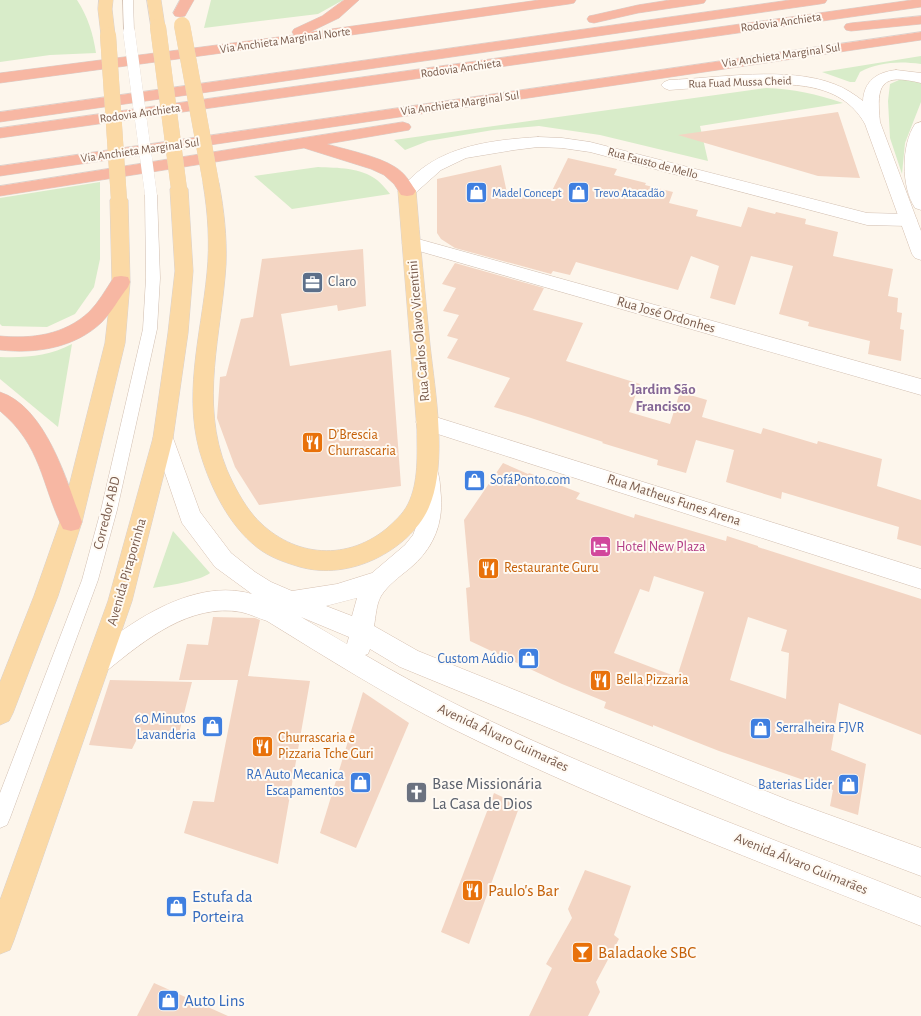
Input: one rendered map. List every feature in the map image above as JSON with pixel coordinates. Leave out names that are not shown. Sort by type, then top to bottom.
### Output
[{"type":"highway","points":[[181,13],[187,0]]},
{"type":"highway","points":[[274,42],[325,20],[352,0]]},
{"type":"highway","name":"Via Anchieta Marginal Norte","points":[[0,78],[274,42],[569,0]]},
{"type":"highway","points":[[501,45],[565,25],[638,9],[699,0]]},
{"type":"highway","name":"Rodovia Anchieta","points":[[0,117],[820,0]]},
{"type":"highway","name":"Rodovia Anchieta","points":[[0,133],[921,2]]},
{"type":"highway","points":[[478,65],[611,55],[921,20]]},
{"type":"highway","name":"Via Anchieta Marginal Sul","points":[[0,171],[921,36]]},
{"type":"highway","points":[[4,191],[669,85],[858,52],[872,48],[886,40]]},
{"type":"highway","points":[[304,142],[377,165],[390,171],[400,180],[407,192]]},
{"type":"highway","points":[[0,343],[33,343],[62,337],[74,332],[94,317],[121,282]]},
{"type":"highway","points":[[0,400],[33,432],[44,452],[71,522]]},
{"type":"main road","name":"Avenida Piraporinha","points":[[0,940],[120,601],[163,438],[178,333],[184,271],[179,189],[154,0]]},
{"type":"main road","points":[[0,713],[46,596],[71,522],[115,343],[121,282],[119,200],[108,35],[103,3]]},
{"type":"main road","points":[[163,438],[210,315],[216,276],[218,246],[211,183],[181,13]]},
{"type":"main road","name":"Rua Carlos Olavo Vicentini","points":[[210,315],[202,385],[204,430],[220,477],[229,496],[248,526],[258,536],[278,550],[311,559],[350,559],[373,549],[384,542],[408,521],[418,506],[428,471],[426,422],[407,192]]},
{"type":"street","points":[[872,122],[872,96],[875,84],[878,81],[884,77],[894,74],[904,74],[921,78]]},
{"type":"street","name":"Rua Fuad Mussa Cheid","points":[[669,85],[765,79],[792,79],[830,86],[844,93],[856,103],[872,122],[921,254]]},
{"type":"street","points":[[921,127],[915,144],[912,165],[916,188],[921,204]]},
{"type":"street","name":"Rua Fausto de Mello","points":[[407,192],[430,169],[450,158],[465,153],[516,144],[552,141],[590,147],[867,219],[908,220]]},
{"type":"street","name":"Rua José Ordonhes","points":[[411,243],[921,387]]},
{"type":"street","name":"Rua Matheus Funes Arena","points":[[426,422],[921,579]]},
{"type":"street","points":[[163,438],[190,516],[224,560],[247,579],[263,589],[363,632],[409,659],[788,813],[921,862]]},
{"type":"street","name":"Rua Carlos Olavo Vicentini","points":[[355,662],[363,632],[365,607],[371,591],[378,581],[415,550],[426,533],[429,525],[431,507],[428,471]]},
{"type":"street","points":[[293,601],[337,594],[378,581]]},
{"type":"street","name":"Avenida Álvaro Guimarães","points":[[100,661],[141,630],[171,613],[199,604],[236,601],[256,607],[275,614],[390,683],[457,718],[532,754],[652,805],[921,912]]},
{"type":"lane","name":"Corredor ABD","points":[[0,818],[90,580],[109,510],[150,329],[153,278],[151,195],[129,32],[128,0]]},
{"type":"green space","points":[[0,0],[77,0],[90,25],[96,53],[50,55],[0,62]]},
{"type":"green space","points":[[211,0],[343,0],[318,14],[204,28]]},
{"type":"green space","points":[[921,56],[921,64],[889,63],[874,66],[860,72],[855,82],[850,82],[822,72]]},
{"type":"green space","points":[[899,80],[911,80],[921,83],[921,102],[905,143],[902,174],[890,138],[888,101],[890,84]]},
{"type":"green space","points":[[766,88],[805,92],[843,103],[700,126],[708,161],[600,135],[539,126],[493,130],[428,141],[405,150],[394,140]]},
{"type":"green space","points":[[318,167],[356,170],[377,180],[390,194],[292,209],[254,176]]},
{"type":"green space","points":[[100,182],[100,259],[94,287],[75,314],[47,327],[2,326],[0,324],[0,198]]},
{"type":"green space","points":[[72,344],[58,427],[0,379],[0,357],[19,357],[46,354]]},
{"type":"green space","points":[[173,531],[210,573],[191,581],[153,588]]},
{"type":"building","points":[[838,112],[860,178],[818,176],[678,135]]},
{"type":"building","points":[[568,158],[617,169],[614,175],[673,192],[669,203],[698,210],[696,216],[741,227],[748,207],[775,214],[776,212],[806,219],[805,224],[838,232],[833,256],[893,269],[888,296],[898,298],[897,312],[902,313],[900,329],[904,330],[901,361],[868,354],[870,341],[808,326],[809,322],[779,314],[793,266],[751,256],[735,305],[710,298],[719,266],[691,256],[678,290],[576,262],[570,275],[553,271],[551,274],[455,248],[441,239],[437,233],[437,179],[501,165],[507,193],[549,197]]},
{"type":"building","name":"D’Brescia Churrascaria","points":[[363,249],[366,306],[338,311],[337,305],[281,314],[290,366],[391,350],[401,486],[259,505],[235,467],[217,418],[220,377],[226,376],[241,319],[253,317],[262,259]]},
{"type":"building","points":[[455,263],[544,288],[533,310],[583,323],[566,361],[640,384],[629,412],[670,424],[680,392],[707,400],[702,417],[761,434],[763,428],[817,444],[818,441],[882,459],[877,486],[921,500],[921,546],[897,539],[899,527],[782,492],[781,499],[726,482],[734,450],[696,440],[686,473],[657,465],[658,460],[494,407],[510,378],[447,358],[458,339],[447,336],[459,315],[443,311],[456,288],[442,284]]},
{"type":"building","points":[[503,463],[580,493],[576,499],[634,518],[635,514],[726,541],[727,536],[921,599],[921,735],[839,703],[831,750],[866,764],[858,815],[830,806],[833,790],[719,751],[653,725],[653,727],[604,708],[606,702],[562,684],[470,641],[466,588],[470,587],[464,520]],"holes":[[[654,576],[704,592],[677,677],[614,653],[640,589],[649,592]],[[748,617],[787,630],[781,651],[789,653],[786,699],[730,680]]]},
{"type":"building","name":"Churrascaria e Pizzaria Tche Guri","points":[[213,617],[255,618],[260,620],[248,676],[310,681],[278,864],[184,833],[193,801],[214,802],[238,680],[179,680],[187,644],[208,645]]},
{"type":"building","points":[[110,680],[192,682],[178,737],[139,735],[132,749],[89,745]]},
{"type":"building","name":"RA Auto Mecanica Escapamentos","points":[[363,692],[409,723],[356,848],[320,833]]},
{"type":"building","name":"Paulo's Bar","points":[[494,793],[520,805],[469,944],[441,932]]},
{"type":"building","name":"Baladaoke SBC","points":[[585,870],[631,886],[614,935],[619,939],[596,982],[600,992],[588,1016],[529,1016],[552,968],[546,964],[572,918],[568,909]]},
{"type":"building","name":"Auto Lins","points":[[154,983],[228,1016],[137,1016]]},
{"type":"place","name":"Madel Concept","points":[[476,193]]},
{"type":"place","name":"Trevo Atacadão","points":[[578,193]]},
{"type":"place","name":"Claro","points":[[312,282]]},
{"type":"place","name":"D’Brescia Churrascaria","points":[[312,443]]},
{"type":"place","name":"SofáPonto.com","points":[[475,480]]},
{"type":"place","name":"Hotel New Plaza","points":[[601,547]]},
{"type":"place","name":"Restaurante Guru","points":[[488,568]]},
{"type":"place","name":"Custom Aúdio","points":[[529,659]]},
{"type":"place","name":"Bella Pizzaria","points":[[601,680]]},
{"type":"place","name":"60 Minutos Lavanderia","points":[[212,727]]},
{"type":"place","name":"Serralheira FJVR","points":[[760,728]]},
{"type":"place","name":"Churrascaria e Pizzaria Tche Guri","points":[[262,746]]},
{"type":"place","name":"RA Auto Mecanica Escapamentos","points":[[360,783]]},
{"type":"place","name":"Baterias Lider","points":[[848,785]]},
{"type":"place","name":"Base Missionária La Casa de Dios","points":[[416,793]]},
{"type":"place","name":"Paulo's Bar","points":[[473,890]]},
{"type":"place","name":"Estufa da Porteira","points":[[176,906]]},
{"type":"place","name":"Baladaoke SBC","points":[[582,952]]},
{"type":"place","name":"Auto Lins","points":[[168,1000]]},
{"type":"district","name":"Jardim São Francisco","points":[[663,398]]}]
